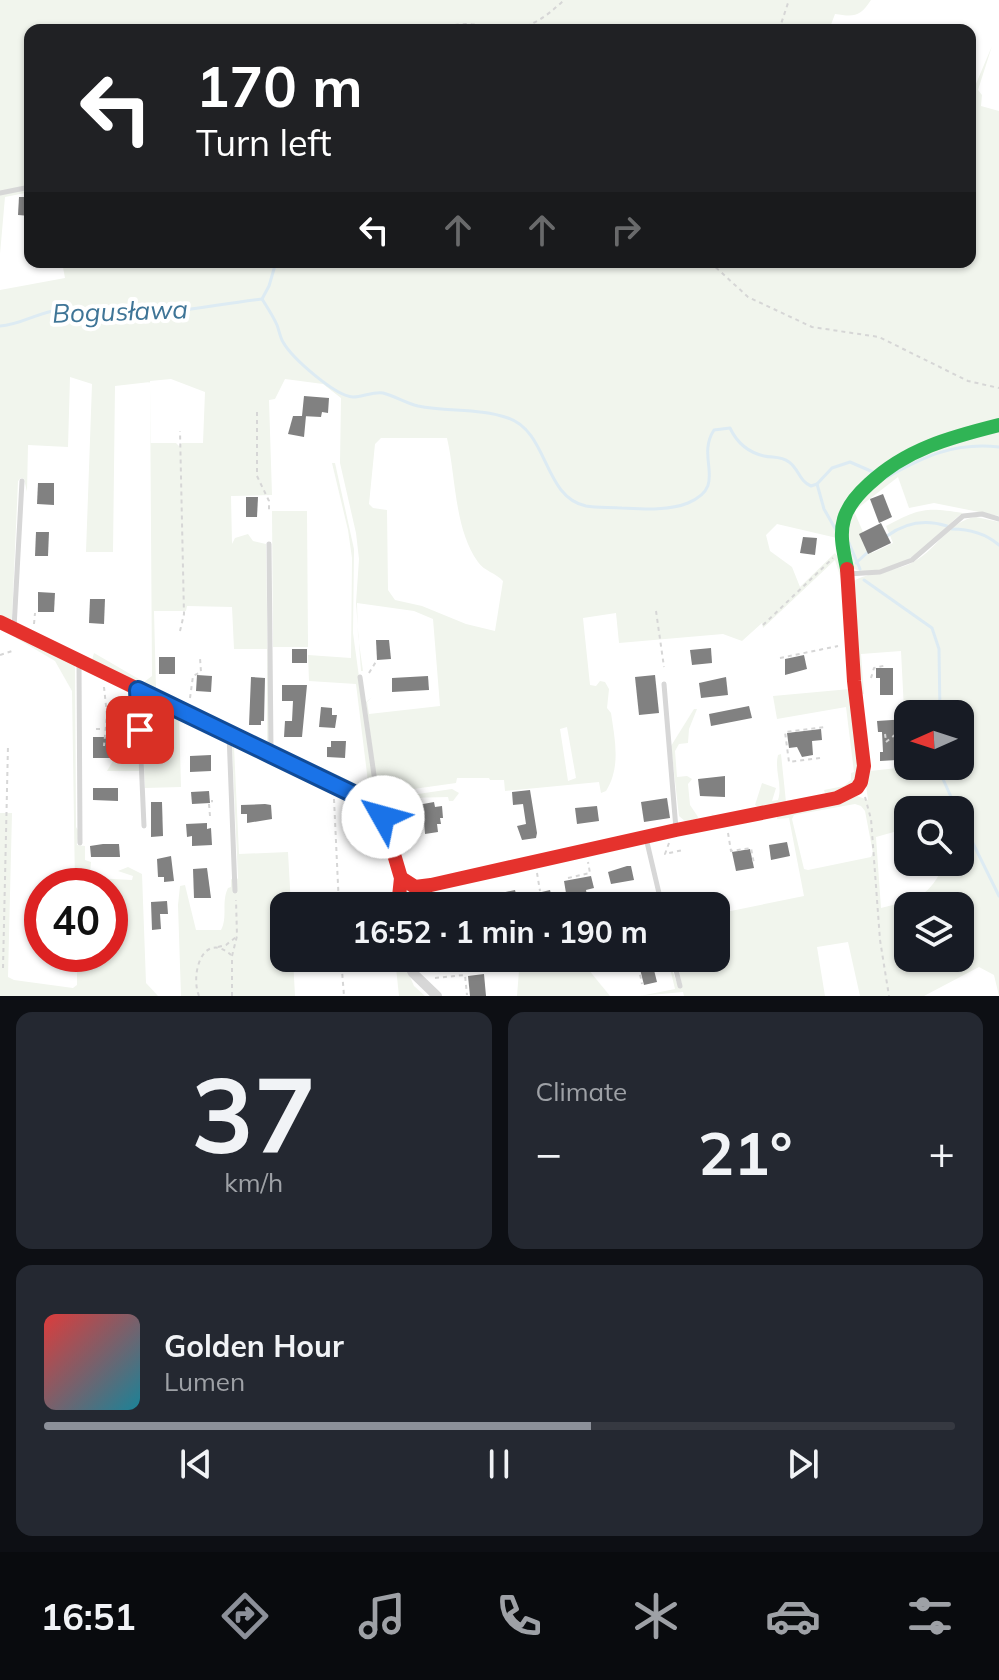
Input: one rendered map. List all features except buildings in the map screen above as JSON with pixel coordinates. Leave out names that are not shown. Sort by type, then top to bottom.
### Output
[{"type":"street","points":[[401,878],[415,887],[431,885],[646,837],[674,835],[847,795],[859,785],[863,760],[854,685],[847,574],[842,548],[846,512],[881,471],[901,457],[935,442],[999,425]]},
{"type":"street","points":[[7,626],[372,803],[383,817],[401,878],[400,892]]},
{"type":"street","points":[[412,972],[437,996]]},
{"type":"lane","points":[[0,193],[24,188]]},
{"type":"lane","points":[[7,626],[22,481]]},
{"type":"lane","points":[[847,574],[880,572],[912,560],[963,516],[982,514],[999,519]]},
{"type":"lane","points":[[269,544],[271,755]]},
{"type":"lane","points":[[79,661],[80,843]]},
{"type":"lane","points":[[360,677],[375,782],[372,803]]},
{"type":"lane","points":[[664,684],[674,835]]},
{"type":"lane","points":[[138,690],[144,826]]},
{"type":"lane","points":[[228,733],[235,891]]},
{"type":"lane","points":[[646,837],[659,892]]},
{"type":"lane","points":[[676,972],[680,986]]},
{"type":"path","points":[[528,24],[546,16],[564,0]]},
{"type":"path","points":[[781,24],[789,0]]},
{"type":"path","points":[[717,268],[748,297],[812,327],[879,337],[968,381],[999,388]]},
{"type":"path","points":[[257,412],[257,476],[269,501],[269,513]]},
{"type":"path","points":[[180,431],[184,614],[180,631]]},
{"type":"path","points":[[763,625],[842,548]]},
{"type":"path","points":[[656,611],[664,667]]},
{"type":"path","points":[[34,629],[35,613]]},
{"type":"path","points":[[780,658],[846,645]]},
{"type":"path","points":[[0,655],[12,651]]},
{"type":"path","points":[[190,698],[193,676],[201,672],[200,658]]},
{"type":"path","points":[[369,673],[377,660]]},
{"type":"path","points":[[871,678],[874,668],[887,665]]},
{"type":"path","points":[[104,684],[107,715],[104,746]]},
{"type":"path","points":[[820,758],[789,762],[785,732],[826,727]]},
{"type":"path","points":[[87,732],[105,729]]},
{"type":"path","points":[[885,734],[887,742]]},
{"type":"path","points":[[880,743],[894,736]]},
{"type":"path","points":[[3,968],[8,745]]},
{"type":"path","points":[[859,785],[871,819],[880,940],[889,996]]},
{"type":"path","points":[[338,892],[333,801],[339,787]]},
{"type":"path","points":[[210,816],[209,804],[212,800]]},
{"type":"path","points":[[727,829],[731,851],[751,848],[754,864]]},
{"type":"path","points":[[674,835],[665,854],[683,850]]},
{"type":"path","points":[[568,878],[590,873],[588,861],[591,860]]},
{"type":"path","points":[[538,868],[536,877],[540,891]]},
{"type":"path","points":[[232,996],[232,956],[237,936],[235,891]]},
{"type":"path","points":[[199,996],[195,983],[199,961],[209,949],[226,945],[237,936]]},
{"type":"path","points":[[216,948],[232,956]]},
{"type":"path","points":[[342,972],[344,996]]},
{"type":"path","points":[[640,972],[642,984]]},
{"type":"path","points":[[427,979],[465,975],[467,995]]},
{"type":"shaded area","points":[[0,0],[871,0],[856,14],[835,14],[831,24],[24,24],[24,193],[5,197],[0,254]]},
{"type":"shaded area","points":[[992,46],[978,90],[982,95],[981,106],[999,111],[999,419],[927,441],[878,468],[853,502],[837,538],[777,524],[766,535],[770,551],[792,567],[800,587],[835,553],[841,561],[848,666],[841,579],[835,560],[763,628],[762,623],[742,641],[723,634],[619,643],[616,613],[583,618],[590,685],[605,682],[609,689],[607,708],[611,713],[616,753],[614,772],[606,791],[601,793],[599,782],[505,791],[504,780],[457,778],[456,783],[378,794],[366,702],[372,697],[367,702],[369,714],[440,706],[433,619],[414,611],[357,603],[358,626],[356,603],[359,559],[340,463],[341,398],[323,384],[285,379],[275,399],[269,400],[272,495],[231,496],[232,544],[235,538],[248,534],[253,541],[266,544],[269,744],[267,746],[244,737],[244,732],[267,743],[267,649],[234,649],[232,607],[187,606],[186,611],[154,611],[156,689],[175,697],[173,700],[92,660],[94,653],[144,682],[152,676],[150,443],[176,443],[179,446],[182,443],[203,443],[205,392],[171,379],[115,386],[113,552],[86,552],[92,384],[70,377],[68,447],[28,445],[27,492],[24,479],[18,481],[12,618],[10,621],[0,618],[0,290],[65,278],[63,268],[976,268],[976,84]],"holes":[[[381,438],[447,438],[464,534],[481,565],[503,581],[495,631],[395,600],[388,590],[387,510],[373,508],[369,504],[375,444]],[[567,727],[576,778],[568,781],[560,729]]]},
{"type":"shaded area","points":[[999,431],[999,516],[934,503],[909,508],[898,477],[854,511],[872,553],[893,543],[886,526],[907,516],[923,510],[963,513],[928,546],[909,559],[875,571],[854,569],[847,548],[849,510],[900,462],[947,443]]},
{"type":"shaded area","points":[[332,463],[335,463],[354,549],[353,633],[373,779],[371,797],[323,775],[321,767],[369,790],[356,684],[309,681],[308,655],[351,658],[352,558]]},
{"type":"shaded area","points":[[272,511],[307,511],[308,647],[273,647]]},
{"type":"shaded area","points":[[976,517],[999,522],[999,996],[994,975],[979,967],[974,970],[974,892],[925,892],[937,876],[974,876],[974,796],[894,796],[894,832],[876,837],[881,908],[894,905],[894,972],[970,972],[924,996],[860,996],[848,942],[817,947],[825,996],[684,996],[683,992],[640,996],[675,989],[671,972],[679,988],[682,987],[679,972],[730,972],[730,911],[804,896],[789,818],[777,819],[777,813],[857,796],[868,800],[866,785],[870,771],[894,768],[894,780],[974,780],[974,700],[903,700],[901,651],[861,654],[864,694],[857,693],[854,581],[915,561],[959,523]],"holes":[[[855,804],[865,811],[873,853],[871,857],[804,869],[792,819],[794,815]]]},
{"type":"shaded area","points":[[18,635],[75,663],[77,845],[85,846],[85,860],[91,862],[91,868],[75,868],[72,691],[55,661],[16,638]]},
{"type":"shaded area","points":[[850,689],[859,759],[857,783],[826,797],[824,790],[844,786],[854,772],[846,707],[777,719],[773,696]]},
{"type":"shaded area","points":[[143,696],[179,713],[181,787],[145,788]]},
{"type":"shaded area","points":[[694,709],[697,709],[689,729],[688,743],[679,744],[675,751],[677,777],[692,779],[688,784],[690,805],[698,817],[685,821],[679,816],[671,746]]},
{"type":"shaded area","points":[[235,739],[251,749],[249,753],[234,747],[239,854],[288,852],[290,892],[270,892],[270,972],[294,972],[295,996],[181,996],[180,886],[185,885],[196,930],[221,930],[226,893],[231,887],[231,879],[236,881],[238,878],[232,745]]},
{"type":"shaded area","points":[[127,750],[138,751],[139,771],[107,771],[117,754]]},
{"type":"shaded area","points":[[781,754],[786,802],[716,819],[711,814],[716,816],[758,807],[755,805],[762,783],[776,788],[772,801],[778,800],[777,761]]},
{"type":"shaded area","points":[[452,789],[459,793],[453,801],[449,801],[448,797],[409,798],[400,804],[391,802],[393,810],[383,812],[377,800]]},
{"type":"shaded area","points":[[0,813],[12,813],[8,977],[73,988],[77,985],[77,972],[128,972],[128,880],[132,880],[133,876],[128,874],[126,868],[128,867],[142,874],[146,983],[158,996],[0,996]]},
{"type":"shaded area","points":[[396,972],[408,972],[414,986],[425,996],[399,996]]},
{"type":"shaded area","points":[[519,972],[590,972],[610,996],[517,996]]},
{"type":"waterway","points":[[262,299],[274,268]]},
{"type":"waterway","name":"Bogusława","points":[[0,326],[59,310],[133,315],[262,299],[288,349],[304,366],[336,390],[353,397],[383,393],[418,406],[508,418],[521,425],[531,436],[561,490],[572,500],[586,506],[655,509],[688,503],[707,488],[709,441],[714,430],[730,428],[748,449],[786,460],[811,486],[832,468],[850,462],[873,472]]},
{"type":"waterway","name":"Bogusława","points":[[886,478],[940,452],[968,447],[999,447]]},
{"type":"waterway","points":[[817,484],[824,509],[836,530]]},
{"type":"waterway","points":[[887,536],[916,523],[947,526]]},
{"type":"waterway","points":[[952,529],[977,532],[999,545]]},
{"type":"waterway","points":[[849,543],[860,569]]},
{"type":"waterway","points":[[856,563],[869,551]]},
{"type":"waterway","points":[[864,580],[932,628],[939,649],[940,700]]},
{"type":"waterway","points":[[943,780],[951,796]]},
{"type":"waterway","points":[[974,845],[999,896]]},
{"type":"traffic: fast","points":[[847,569],[842,544],[843,525],[851,504],[865,488],[883,472],[914,453],[999,425]]},
{"type":"traffic: jam","points":[[401,878],[415,887],[431,885],[676,830],[837,798],[857,788],[864,766],[854,681],[847,569]]},
{"type":"traffic: jam","points":[[0,622],[372,803],[383,817],[401,878],[400,892]]},
{"type":"route","points":[[140,730],[138,690],[372,803],[383,817]]}]
